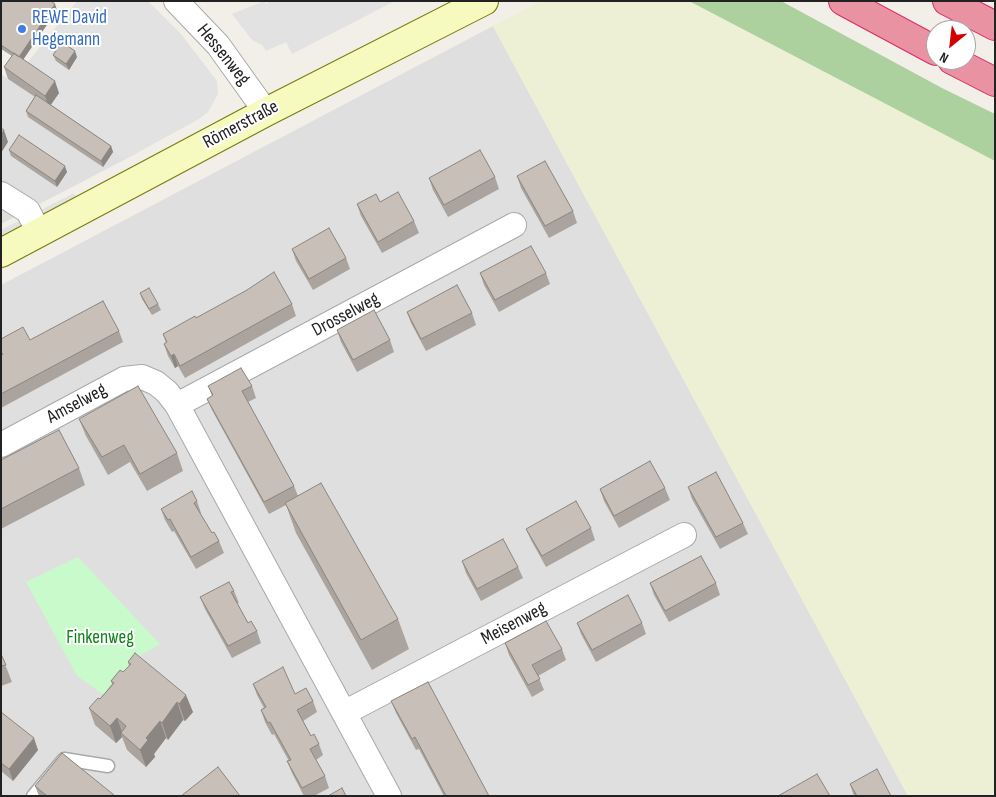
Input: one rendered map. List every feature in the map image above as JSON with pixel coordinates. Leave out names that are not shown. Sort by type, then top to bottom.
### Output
[{"type":"highway","points":[[842,1],[926,46]]},
{"type":"highway","points":[[947,1],[995,26]]},
{"type":"highway","points":[[972,70],[995,82]]},
{"type":"street","name":"Hessenweg","points":[[176,1],[218,45],[266,112]]},
{"type":"street","name":"Römerstraße","points":[[1,253],[266,112],[484,1]]},
{"type":"street","points":[[1,194],[28,211],[39,233]]},
{"type":"street","name":"Drosselweg","points":[[177,405],[514,225]]},
{"type":"street","name":"Amselweg","points":[[1,444],[124,379],[142,377],[156,383],[167,392],[177,405]]},
{"type":"street","points":[[177,405],[389,796]]},
{"type":"street","name":"Meisenweg","points":[[344,713],[684,535]]},
{"type":"lane","points":[[33,796],[64,759],[108,766]]},
{"type":"shaded area","points":[[77,1],[148,1],[181,34],[217,81],[218,94],[208,112],[199,119],[126,159],[49,107],[23,68]]},
{"type":"shaded area","points":[[264,1],[267,4],[269,1],[395,1],[292,54],[286,42],[266,51],[262,45],[252,40],[232,14]]},
{"type":"shaded area","points":[[493,26],[908,796],[1,796],[1,285]]},
{"type":"shaded area","points":[[1,74],[49,107],[126,159],[1,224]]},
{"type":"shaded area","points":[[74,193],[78,201],[1,240],[1,230]]},
{"type":"green space","points":[[541,1],[689,1],[995,161],[995,796],[908,796],[493,26]]},
{"type":"green space","points":[[689,1],[781,1],[942,88],[995,114],[995,161]]},
{"type":"green space","name":"Finkenweg","points":[[78,557],[160,644],[133,660],[104,695],[77,676],[26,582]]},
{"type":"building","name":"REWE David Hegemann","points":[[1,1],[51,1],[55,4],[19,57],[1,45]]},
{"type":"building","points":[[62,42],[75,51],[66,64],[53,55]]},
{"type":"building","points":[[14,53],[55,81],[45,96],[4,67]]},
{"type":"building","points":[[36,95],[111,146],[101,161],[26,111]]},
{"type":"building","points":[[19,135],[65,166],[55,181],[9,150]]},
{"type":"building","points":[[480,150],[495,177],[444,205],[429,178]]},
{"type":"building","points":[[545,161],[573,211],[545,226],[517,176]]},
{"type":"building","points":[[398,192],[414,221],[378,242],[357,204],[376,194],[380,202]]},
{"type":"building","points":[[329,228],[346,258],[309,279],[292,249]]},
{"type":"building","points":[[531,246],[546,273],[495,300],[480,273]]},
{"type":"building","points":[[274,272],[292,304],[180,366],[174,354],[171,356],[164,344],[167,342],[163,334],[247,290]]},
{"type":"building","points":[[457,285],[472,313],[421,339],[407,312]]},
{"type":"building","points":[[149,288],[158,304],[149,309],[140,293]]},
{"type":"building","points":[[103,301],[119,331],[1,394],[1,355],[3,354],[1,352],[1,339],[23,327],[30,340]]},
{"type":"building","points":[[374,310],[390,340],[353,360],[337,330]]},
{"type":"building","points":[[241,368],[252,386],[242,391],[294,486],[264,502],[207,399],[213,395],[208,386]]},
{"type":"building","points":[[138,386],[177,453],[140,474],[124,445],[102,457],[79,419]]},
{"type":"building","points":[[59,430],[79,468],[1,509],[1,460]]},
{"type":"building","points":[[650,461],[665,488],[614,516],[600,489]]},
{"type":"building","points":[[716,472],[743,523],[716,537],[688,487]]},
{"type":"building","points":[[321,483],[398,619],[361,640],[285,503]]},
{"type":"building","points":[[192,491],[197,501],[194,503],[219,541],[191,557],[170,519],[168,520],[161,509]]},
{"type":"building","points":[[576,501],[591,528],[542,556],[526,529]]},
{"type":"building","points":[[503,539],[518,567],[477,589],[462,561]]},
{"type":"building","points":[[701,556],[716,583],[665,611],[650,583]]},
{"type":"building","points":[[229,582],[234,591],[231,592],[248,623],[251,621],[257,631],[228,646],[200,597]]},
{"type":"building","points":[[628,595],[642,623],[592,650],[577,623]]},
{"type":"building","points":[[546,621],[562,649],[532,665],[540,679],[528,685],[505,643]]},
{"type":"building","points":[[135,653],[186,695],[179,704],[177,702],[162,723],[160,721],[146,738],[148,740],[140,750],[121,733],[126,726],[117,718],[110,726],[89,708],[114,683],[111,681],[120,670],[123,672],[131,664],[128,662]]},
{"type":"building","points":[[1,654],[6,665],[1,666]]},
{"type":"building","points":[[283,667],[295,694],[306,688],[313,701],[297,710],[311,736],[314,734],[319,744],[310,749],[325,776],[302,788],[287,761],[291,760],[270,722],[268,723],[261,710],[266,707],[253,684]]},
{"type":"building","points":[[428,682],[489,796],[446,796],[415,737],[412,739],[391,701]]},
{"type":"building","points":[[1,712],[34,738],[9,769],[1,763]]},
{"type":"building","points":[[62,753],[114,795],[47,796],[35,786]]},
{"type":"building","points":[[218,767],[240,796],[181,796]]},
{"type":"building","points":[[877,769],[891,796],[857,796],[850,784]]},
{"type":"building","points":[[817,774],[830,796],[778,796]]},
{"type":"building","points":[[342,788],[346,796],[328,796]]},
{"type":"place","name":"REWE David Hegemann","points":[[22,29]]}]
